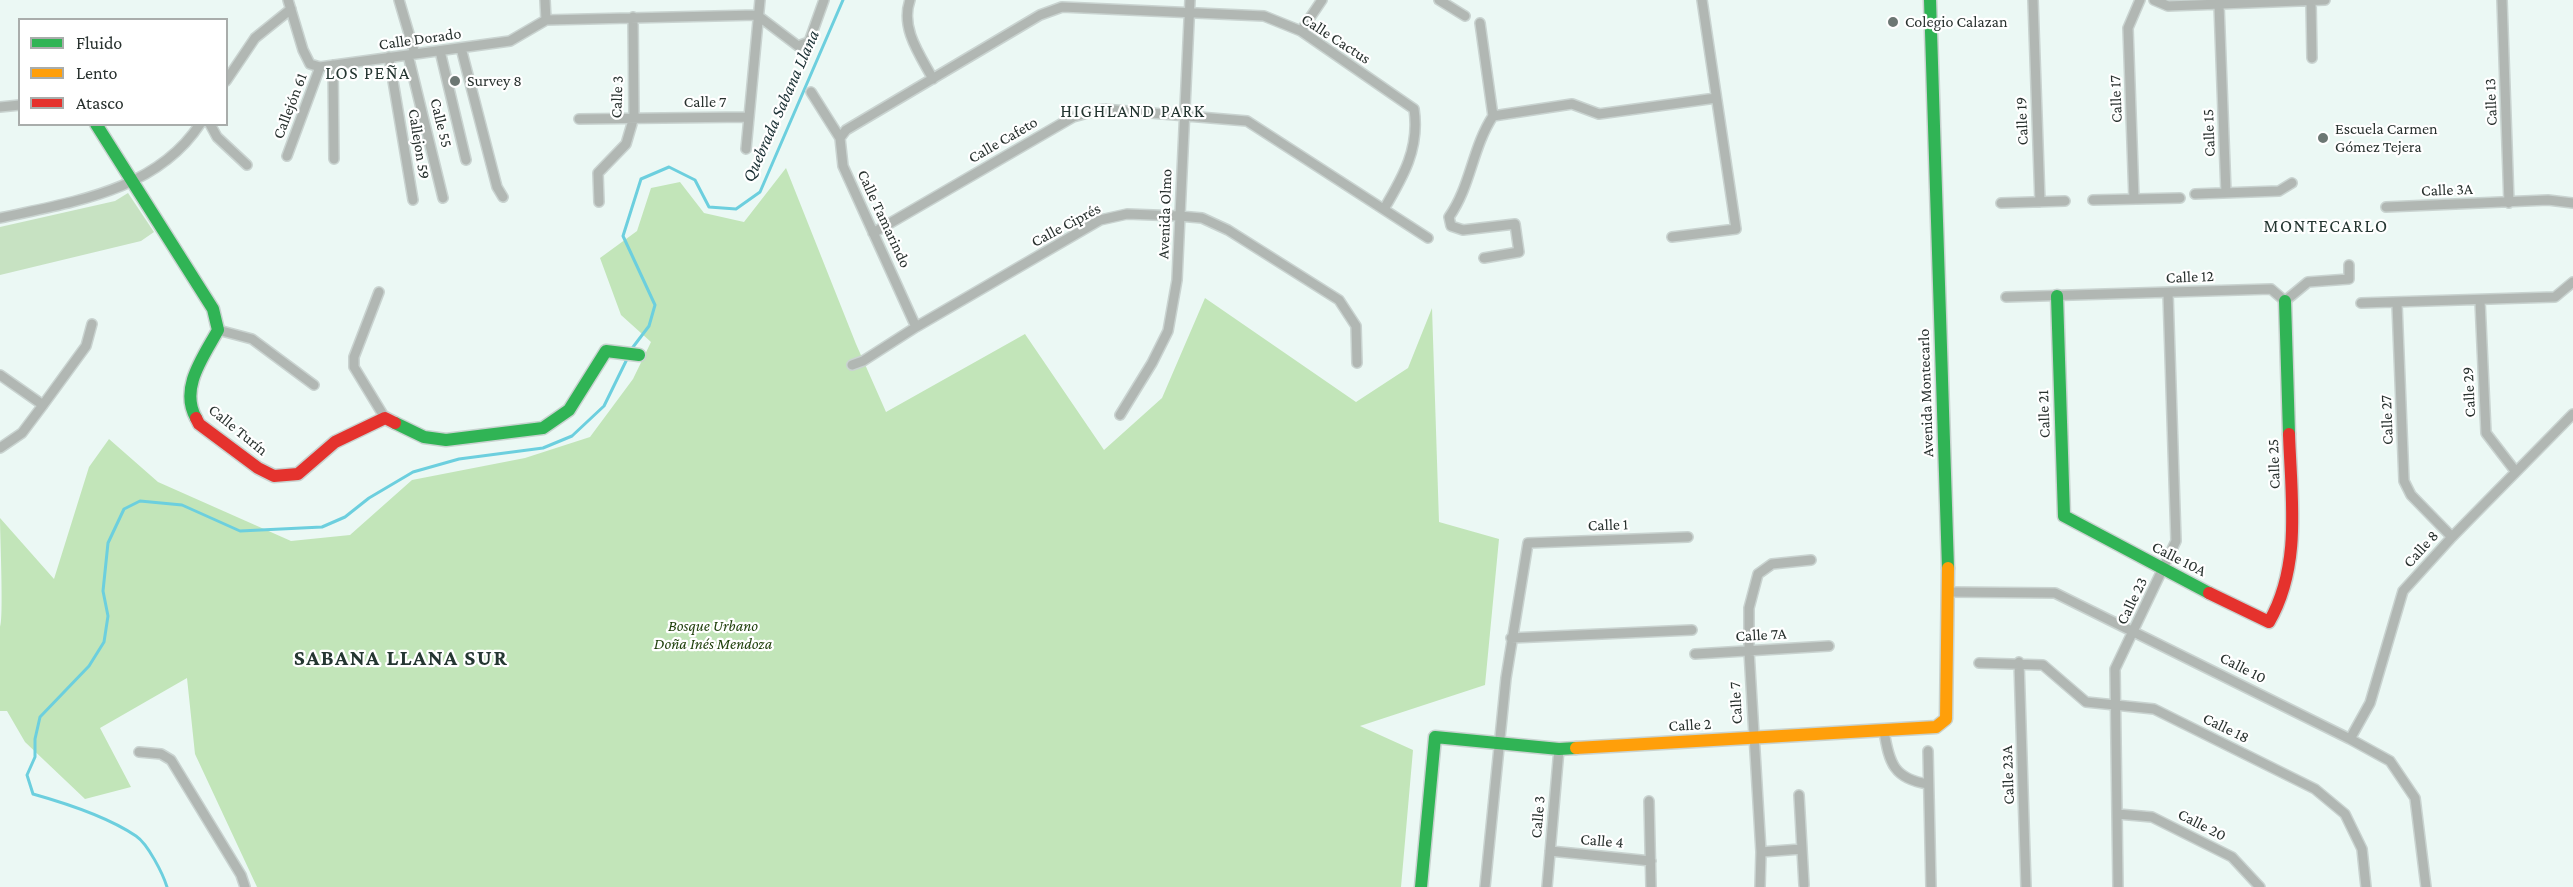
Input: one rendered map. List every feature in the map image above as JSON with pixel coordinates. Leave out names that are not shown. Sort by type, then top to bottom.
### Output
[{"type":"street","name":"Calle 55","points":[[399,0],[443,198]]},
{"type":"street","points":[[545,0],[546,20],[757,15],[798,46],[809,42],[824,0]]},
{"type":"street","name":"Calle 7","points":[[579,119],[748,117],[760,0]]},
{"type":"street","points":[[910,0],[907,7],[910,36],[933,79]]},
{"type":"street","name":"Avenida Olmo","points":[[1120,415],[1152,363],[1168,331],[1177,280],[1190,0]]},
{"type":"street","points":[[1301,31],[1322,0]]},
{"type":"street","points":[[1439,0],[1465,16]]},
{"type":"street","points":[[1672,237],[1736,229],[1702,0]]},
{"type":"street","name":"Avenida Montecarlo","points":[[1884,731],[1936,727],[1946,720],[1949,592],[1930,0]]},
{"type":"street","name":"Calle 19","points":[[2033,0],[2040,202]]},
{"type":"street","name":"Calle 17","points":[[2134,199],[2128,28],[2140,0]]},
{"type":"street","points":[[2154,0],[2168,6],[2325,0]]},
{"type":"street","name":"Calle 13","points":[[2502,0],[2509,203]]},
{"type":"street","points":[[2311,2],[2312,58]]},
{"type":"street","points":[[228,78],[255,38],[290,4],[303,51],[310,64],[320,68]]},
{"type":"street","name":"Calle 15","points":[[2219,5],[2226,193]]},
{"type":"street","name":"Calle Cactus","points":[[840,138],[846,130],[1040,15],[1062,7],[1264,16],[1301,31],[1414,109],[1417,129],[1408,168],[1384,209]]},
{"type":"street","name":"Calle 3","points":[[599,202],[598,173],[626,144],[634,117],[633,17]]},
{"type":"street","name":"Calle Dorado","points":[[320,68],[510,41],[546,20]]},
{"type":"street","points":[[1480,23],[1493,116],[1480,135],[1469,179],[1449,217],[1451,226],[1463,230],[1515,224],[1519,252],[1484,258]]},
{"type":"street","points":[[461,48],[497,187],[503,197]]},
{"type":"street","points":[[440,51],[466,160]]},
{"type":"street","name":"Callejon 59","points":[[389,57],[413,200]]},
{"type":"street","points":[[333,65],[334,159]]},
{"type":"street","name":"Callejón 61","points":[[287,156],[320,68]]},
{"type":"street","name":"Calle Tamarindo","points":[[811,92],[840,138],[843,166],[916,327]]},
{"type":"street","points":[[1493,116],[1572,104],[1599,114],[1716,98]]},
{"type":"street","points":[[0,105],[18,105]]},
{"type":"street","name":"Calle Cafeto","points":[[873,233],[1072,117],[1103,110],[1184,114],[1247,121],[1428,238]]},
{"type":"street","points":[[746,149],[748,117]]},
{"type":"street","points":[[97,126],[213,309],[218,330],[252,339],[314,385]]},
{"type":"street","points":[[0,218],[102,195],[132,182],[178,153],[198,126]]},
{"type":"street","points":[[211,126],[217,137],[247,165]]},
{"type":"street","points":[[2195,194],[2279,191],[2292,183]]},
{"type":"street","points":[[2093,200],[2180,198]]},
{"type":"street","name":"Calle 3A","points":[[2386,207],[2548,200],[2573,203]]},
{"type":"street","points":[[2001,203],[2065,201]]},
{"type":"street","name":"Calle Ciprés","points":[[852,365],[863,361],[916,327],[1100,220],[1127,214],[1202,219],[1228,230],[1339,300],[1356,326],[1358,363]]},
{"type":"street","points":[[2285,301],[2308,282],[2349,279],[2349,265]]},
{"type":"street","points":[[2361,303],[2397,304],[2555,297],[2573,282]]},
{"type":"street","name":"Calle 12","points":[[2006,297],[2271,289],[2285,301]]},
{"type":"street","points":[[380,292],[354,357],[354,367],[384,418],[424,438],[446,440],[543,428],[569,410],[606,351],[639,355]]},
{"type":"street","name":"Calle 23","points":[[2118,887],[2115,669],[2164,571],[2176,541],[2168,292]]},
{"type":"street","name":"Calle 21","points":[[2057,296],[2064,516],[2076,523]]},
{"type":"street","name":"Calle 25","points":[[2269,622],[2280,603],[2293,546],[2285,301]]},
{"type":"street","name":"Calle 29","points":[[2480,301],[2486,434],[2516,472]]},
{"type":"street","name":"Calle 27","points":[[2397,304],[2404,481],[2411,495],[2452,537]]},
{"type":"street","points":[[0,448],[22,433],[43,405],[86,346],[92,324]]},
{"type":"street","name":"Calle Turín","points":[[218,330],[191,381],[190,408],[199,424],[258,468],[274,476],[298,474],[335,442],[384,418]]},
{"type":"street","points":[[0,375],[43,405]]},
{"type":"street","name":"Calle 8","points":[[2350,739],[2370,703],[2403,591],[2452,537],[2573,414]]},
{"type":"street","name":"Calle 10A","points":[[2076,523],[2164,571],[2269,622]]},
{"type":"street","name":"Calle 1","points":[[1511,638],[1528,543],[1688,537]]},
{"type":"street","name":"Calle 7","points":[[1760,887],[1761,852],[1753,737],[1749,608],[1758,574],[1772,564],[1810,560]]},
{"type":"street","name":"Calle 10","points":[[1949,592],[2055,593],[2134,630],[2350,739],[2390,762],[2415,798],[2426,887]]},
{"type":"street","points":[[1485,887],[1511,638],[1692,630]]},
{"type":"street","name":"Calle 7A","points":[[1695,654],[1829,646]]},
{"type":"street","name":"Calle 18","points":[[1979,663],[2019,662],[2043,665],[2086,702],[2114,703],[2154,709],[2314,789],[2345,814],[2362,849],[2366,887]]},
{"type":"street","name":"Calle 23A","points":[[2019,662],[2026,887]]},
{"type":"street","points":[[1884,731],[1887,754],[1897,771],[1910,781],[1928,784]]},
{"type":"street","name":"Calle 2","points":[[1422,887],[1435,737],[1559,749],[1884,731]]},
{"type":"street","name":"Calle 3","points":[[1547,887],[1559,749]]},
{"type":"street","points":[[1928,751],[1931,887]]},
{"type":"street","points":[[139,752],[161,754],[171,760],[241,875],[245,887]]},
{"type":"street","points":[[1799,795],[1804,885]]},
{"type":"street","points":[[1649,801],[1651,887]]},
{"type":"street","name":"Calle 20","points":[[2118,814],[2152,817],[2232,856],[2260,887]]},
{"type":"street","points":[[1761,852],[1801,849]]},
{"type":"street","name":"Calle 4","points":[[1550,851],[1651,861]]},
{"type":"green space","name":"Bosque Urbano Doña Inés Mendoza","points":[[786,168],[856,344],[886,412],[1025,334],[1104,450],[1162,398],[1205,298],[1356,402],[1408,368],[1432,308],[1439,522],[1499,539],[1485,685],[1360,726],[1413,750],[1401,887],[257,887],[195,754],[187,678],[100,728],[131,787],[85,799],[25,742],[7,711],[0,711],[2,594],[0,518],[54,579],[89,467],[109,439],[158,482],[291,541],[350,535],[412,480],[525,458],[590,437],[633,379],[651,342],[621,315],[600,258],[637,231],[651,188],[680,182],[704,213],[744,222]]},
{"type":"green space","points":[[128,193],[154,232],[141,241],[0,275],[0,227],[115,201]]},
{"type":"waterway","name":"Quebrada Sabana Llana","points":[[630,351],[649,326],[655,305],[623,236],[641,179],[669,167],[695,180],[709,207],[736,209],[760,192],[843,0]]},
{"type":"waterway","name":"Quebrada Sabana Llana","points":[[167,887],[159,867],[141,840],[100,817],[33,794],[27,775],[35,757],[35,739],[40,717],[89,666],[104,642],[108,616],[103,591],[108,543],[124,509],[140,501],[182,505],[240,531],[322,527],[345,517],[369,498],[413,472],[459,459],[543,448],[572,436],[604,406],[628,357]]},
{"type":"traffic: fast","points":[[1930,0],[1948,568]]},
{"type":"traffic: fast","points":[[97,126],[213,309],[218,330],[195,372],[190,395],[191,407],[196,418]]},
{"type":"traffic: fast","points":[[2057,296],[2064,516],[2209,593]]},
{"type":"traffic: fast","points":[[2285,301],[2289,434]]},
{"type":"traffic: fast","points":[[395,423],[424,437],[446,440],[543,428],[569,410],[606,351],[639,355]]},
{"type":"traffic: fast","points":[[1421,887],[1435,737],[1559,749],[1576,748]]},
{"type":"traffic: slow","points":[[1576,748],[1936,727],[1946,719],[1948,568]]},
{"type":"traffic: jam","points":[[196,418],[199,424],[258,468],[274,476],[298,474],[335,442],[385,418],[395,423]]},
{"type":"traffic: jam","points":[[2209,593],[2269,622],[2279,600],[2290,554],[2292,506],[2289,434]]},
{"type":"place","name":"Colegio Calazan","points":[[1893,22]]},
{"type":"place","name":"Survey 8","points":[[455,81]]},
{"type":"place","name":"Escuela Carmen Gómez Tejera","points":[[2323,138]]},
{"type":"district","name":"LOS PEÑA","points":[[368,73]]},
{"type":"district","name":"HIGHLAND PARK","points":[[1133,111]]},
{"type":"district","name":"MONTECARLO","points":[[2326,226]]},
{"type":"district","name":"SABANA LLANA SUR","points":[[401,658]]}]
